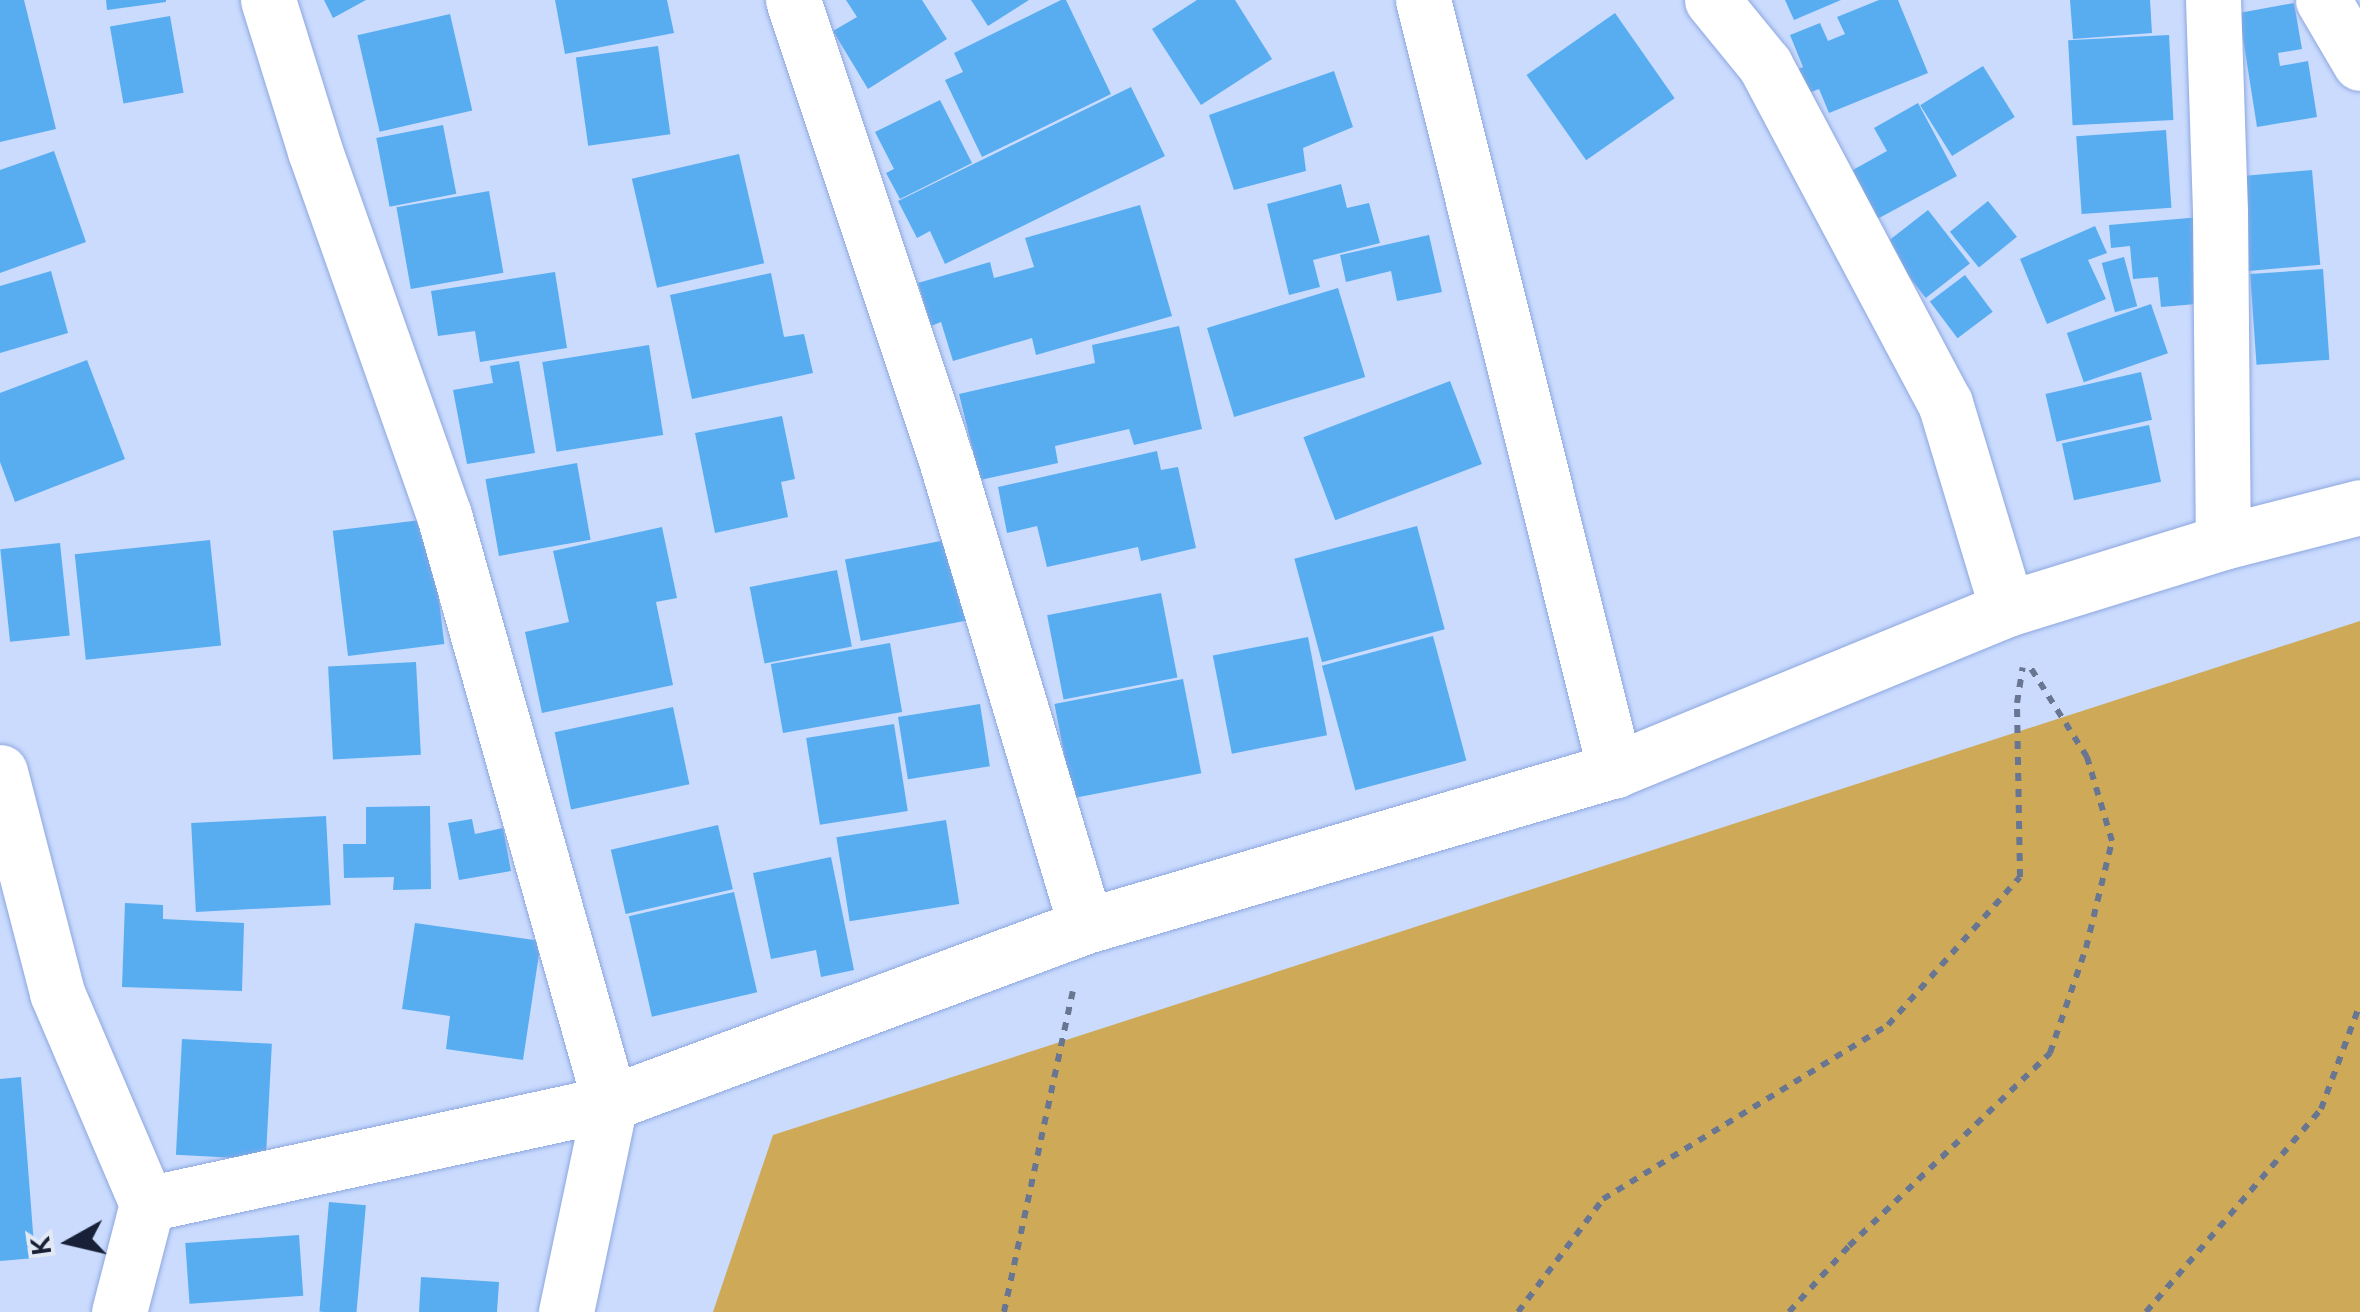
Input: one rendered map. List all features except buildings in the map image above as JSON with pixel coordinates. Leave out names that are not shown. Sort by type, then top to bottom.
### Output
[{"type":"street","points":[[268,0],[314,151],[444,515],[610,1104],[566,1312]]},
{"type":"street","points":[[793,0],[947,462],[1086,926]]},
{"type":"street","points":[[1423,0],[1615,770]]},
{"type":"street","points":[[1712,0],[1765,65],[1945,402],[2008,610]]},
{"type":"street","points":[[2213,0],[2223,542]]},
{"type":"street","points":[[2323,0],[2360,62]]},
{"type":"street","points":[[147,1204],[610,1104],[1086,926],[1615,770],[2008,610],[2223,542],[2360,507]]},
{"type":"street","points":[[0,772],[57,993],[147,1204],[119,1312]]},
{"type":"path","points":[[1518,1312],[1603,1198],[1888,1025],[2020,878],[2018,703],[2024,657],[2087,756],[2112,842],[2086,948],[2050,1053],[1849,1246],[1788,1312]]},
{"type":"path","points":[[1004,1312],[1086,926]]},
{"type":"path","points":[[2146,1312],[2322,1109],[2360,1004]]},
{"type":"shaded area","points":[[2360,621],[2360,1312],[713,1312],[773,1135]]}]
